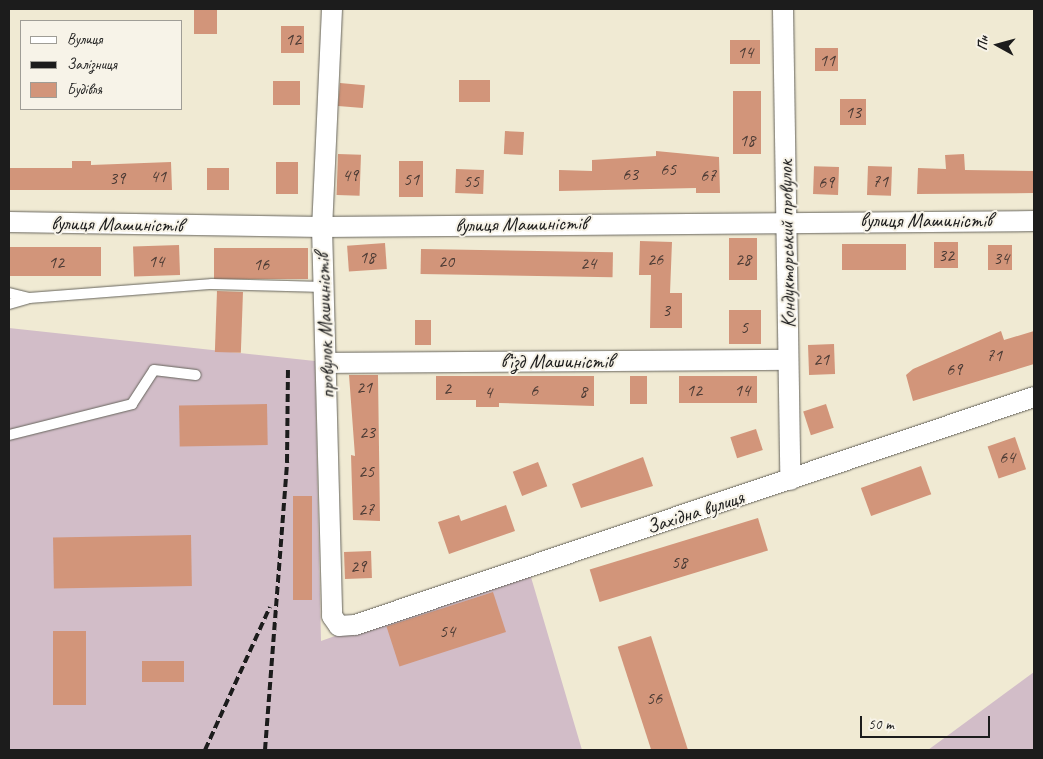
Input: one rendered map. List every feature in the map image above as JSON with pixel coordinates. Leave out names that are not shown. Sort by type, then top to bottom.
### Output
[{"type":"street","name":"провулок Машиністів","points":[[332,9],[322,227],[327,363],[332,616],[339,626],[355,625]]},
{"type":"street","name":"Кондукторський провулок","points":[[783,9],[790,480]]},
{"type":"street","name":"вулиця Машиністів","points":[[9,222],[322,227],[787,220],[1034,221]]},
{"type":"street","name":"в’їзд Машиністів","points":[[327,363],[788,360]]},
{"type":"street","name":"Західна вулиця","points":[[355,625],[1034,397]]},
{"type":"lane","points":[[9,304],[29,298],[212,284],[324,287]]},
{"type":"lane","points":[[9,293],[29,298]]},
{"type":"lane","points":[[9,435],[132,404],[154,370],[196,376]]},
{"type":"shaded area","points":[[9,328],[315,361],[321,641],[528,567],[582,750],[9,750]]},
{"type":"shaded area","points":[[1034,672],[1034,750],[928,750]]},
{"type":"building","points":[[194,9],[217,9],[217,34],[194,34]]},
{"type":"building","points":[[281,26],[304,26],[304,53],[281,53]]},
{"type":"building","points":[[730,40],[760,40],[760,64],[730,64]]},
{"type":"building","points":[[815,48],[838,48],[838,71],[815,71]]},
{"type":"building","points":[[459,80],[490,80],[490,102],[459,102]]},
{"type":"building","points":[[273,81],[300,81],[300,105],[273,105]]},
{"type":"building","points":[[340,83],[365,85],[363,108],[338,106]]},
{"type":"building","points":[[733,91],[761,91],[761,154],[733,154]]},
{"type":"building","points":[[840,99],[866,99],[866,125],[840,125]]},
{"type":"building","points":[[505,131],[524,132],[523,155],[504,154]]},
{"type":"building","points":[[656,151],[719,157],[720,193],[696,193],[696,188],[559,191],[559,170],[592,171],[592,160],[656,156]]},
{"type":"building","points":[[338,154],[361,155],[360,196],[337,195]]},
{"type":"building","points":[[964,154],[965,170],[1034,171],[1034,193],[917,194],[918,168],[946,169],[945,155]]},
{"type":"building","points":[[72,161],[91,161],[91,165],[171,162],[172,190],[9,190],[9,168],[72,168]]},
{"type":"building","points":[[399,161],[423,161],[423,197],[399,197]]},
{"type":"building","points":[[276,162],[298,162],[298,194],[276,194]]},
{"type":"building","points":[[814,166],[839,167],[838,195],[813,194]]},
{"type":"building","points":[[868,166],[892,167],[891,196],[867,195]]},
{"type":"building","points":[[207,168],[229,168],[229,190],[207,190]]},
{"type":"building","points":[[456,169],[484,170],[483,194],[455,193]]},
{"type":"building","points":[[729,238],[757,238],[757,280],[729,280]]},
{"type":"building","points":[[640,241],[672,242],[670,293],[682,293],[682,328],[650,328],[651,275],[639,275]]},
{"type":"building","points":[[934,242],[958,242],[958,268],[934,268]]},
{"type":"building","points":[[385,243],[387,269],[349,272],[347,246]]},
{"type":"building","points":[[842,244],[906,244],[906,270],[842,270]]},
{"type":"building","points":[[179,245],[180,275],[134,277],[133,247]]},
{"type":"building","points":[[988,245],[1012,245],[1012,270],[988,270]]},
{"type":"building","points":[[10,247],[101,247],[101,276],[10,276]]},
{"type":"building","points":[[214,248],[308,248],[308,279],[214,279]]},
{"type":"building","points":[[421,249],[613,252],[613,277],[421,274]]},
{"type":"building","points":[[217,291],[243,292],[241,353],[215,352]]},
{"type":"building","points":[[729,310],[761,310],[761,344],[729,344]]},
{"type":"building","points":[[415,320],[431,320],[431,345],[415,345]]},
{"type":"building","points":[[1001,331],[1004,340],[1034,331],[1034,364],[913,401],[906,375],[913,369]]},
{"type":"building","points":[[834,344],[835,374],[809,375],[808,345]]},
{"type":"building","points":[[349,375],[378,375],[380,521],[353,520],[351,455],[355,456]]},
{"type":"building","points":[[436,376],[594,376],[594,406],[499,403],[499,407],[476,407],[476,400],[436,400]]},
{"type":"building","points":[[630,376],[647,376],[647,404],[630,404]]},
{"type":"building","points":[[679,376],[757,376],[757,403],[679,403]]},
{"type":"building","points":[[267,404],[268,445],[180,447],[179,406]]},
{"type":"building","points":[[826,404],[834,428],[811,435],[803,411]]},
{"type":"building","points":[[756,429],[763,450],[737,458],[730,437]]},
{"type":"building","points":[[1015,437],[1026,469],[999,479],[988,446]]},
{"type":"building","points":[[643,457],[653,486],[581,508],[572,484]]},
{"type":"building","points":[[538,462],[547,486],[522,496],[513,472]]},
{"type":"building","points":[[921,466],[931,494],[871,516],[861,488]]},
{"type":"building","points":[[293,496],[312,496],[312,600],[293,600]]},
{"type":"building","points":[[506,505],[515,531],[449,554],[438,522],[459,515],[461,521]]},
{"type":"building","points":[[758,518],[768,551],[600,602],[590,569]]},
{"type":"building","points":[[191,535],[192,586],[54,588],[53,537]]},
{"type":"building","points":[[371,551],[372,578],[345,579],[344,552]]},
{"type":"building","points":[[493,592],[506,632],[399,667],[386,627]]},
{"type":"building","points":[[53,631],[86,631],[86,705],[53,705]]},
{"type":"building","points":[[651,636],[688,750],[651,750],[618,647]]},
{"type":"building","points":[[142,661],[184,661],[184,682],[142,682]]},
{"type":"railway","points":[[265,750],[287,462],[288,367]]},
{"type":"railway","points":[[205,750],[270,607]]}]
